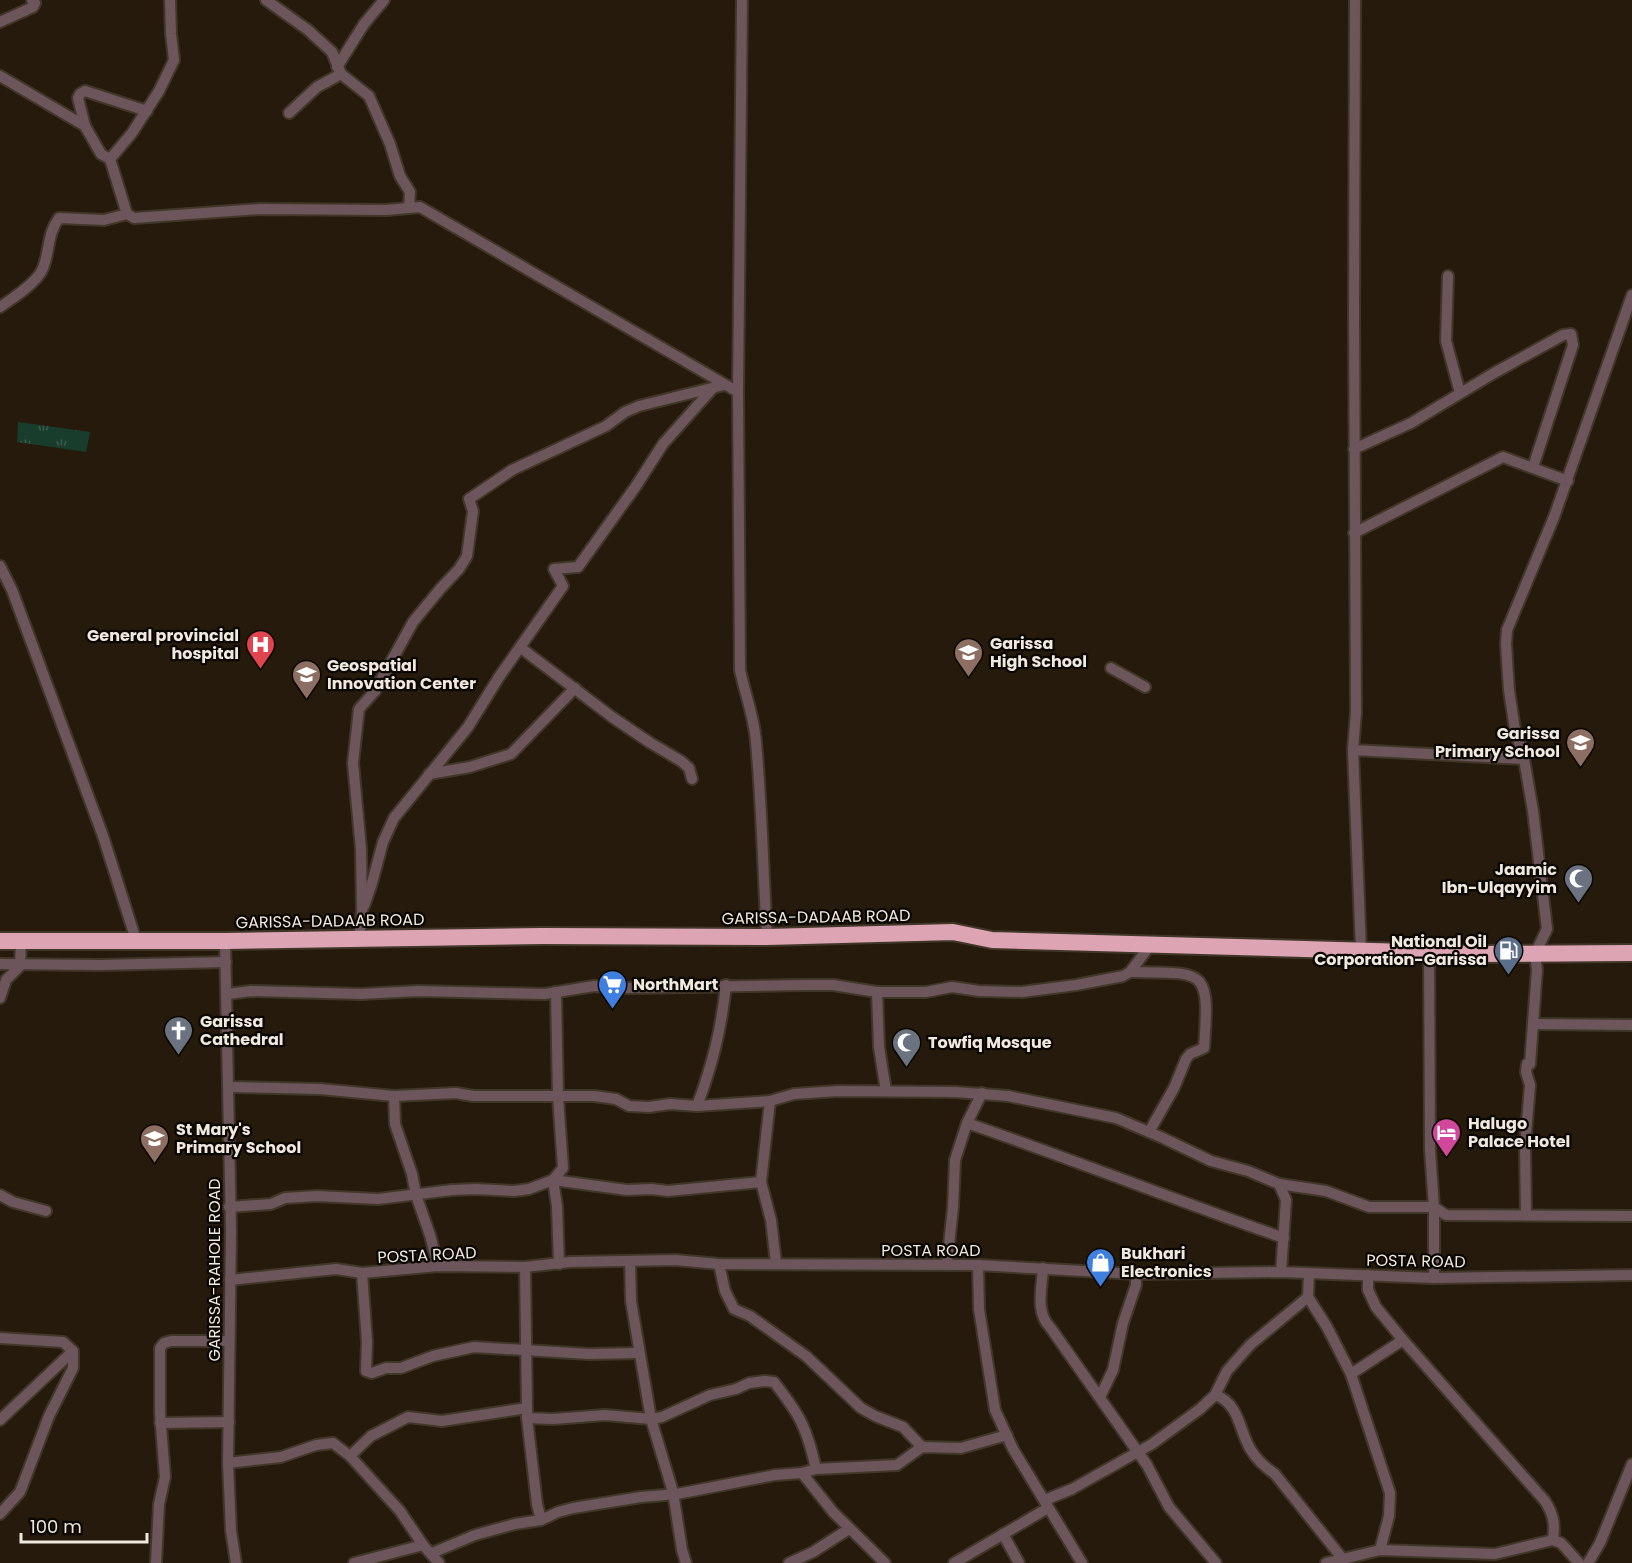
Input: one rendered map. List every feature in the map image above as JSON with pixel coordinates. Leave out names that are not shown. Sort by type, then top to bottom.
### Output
[{"type":"highway","name":"GARISSA-DADAAB ROAD","points":[[0,941],[225,941],[542,936],[767,937],[953,932],[992,940],[1476,954],[1632,953]]},
{"type":"street","points":[[0,22],[33,7],[36,3],[32,0]]},
{"type":"street","points":[[110,159],[147,111],[174,60],[170,0]]},
{"type":"street","points":[[266,0],[308,30],[332,52],[339,71],[369,96],[390,144],[400,176],[410,192],[409,207]]},
{"type":"street","points":[[289,113],[317,87],[339,71],[364,24],[384,0]]},
{"type":"street","points":[[742,0],[738,392],[740,670],[752,707],[756,741],[767,937]]},
{"type":"street","points":[[1355,0],[1356,712],[1353,750],[1361,951]]},
{"type":"street","points":[[0,76],[85,126]]},
{"type":"street","points":[[147,111],[85,91],[78,98],[85,126],[101,154],[110,159],[127,214],[134,218],[261,208],[345,210],[420,207],[738,392]]},
{"type":"street","points":[[0,307],[42,272],[48,238],[59,218],[104,220],[127,214]]},
{"type":"street","points":[[1448,276],[1446,341],[1460,393]]},
{"type":"street","points":[[1526,1215],[1525,1146],[1530,1085],[1526,1072],[1527,1064],[1530,1064],[1537,970],[1535,954],[1547,929],[1533,811],[1524,759],[1515,730],[1509,690],[1507,630],[1568,480],[1632,295]]},
{"type":"street","points":[[1354,448],[1411,423],[1563,334],[1570,333],[1573,345],[1533,466]]},
{"type":"street","points":[[359,939],[362,912],[362,849],[353,763],[359,709],[375,691],[413,622],[459,569],[467,556],[473,511],[469,499],[512,470],[606,426],[639,405],[724,385]]},
{"type":"street","points":[[362,912],[383,842],[394,818],[468,727],[499,677],[563,586],[554,569],[578,567],[630,495],[663,444],[712,389]]},
{"type":"street","points":[[1354,533],[1503,457],[1568,480]]},
{"type":"street","points":[[0,566],[12,590],[103,836],[136,940]]},
{"type":"street","points":[[521,648],[649,742],[681,761],[689,768],[692,779]]},
{"type":"street","points":[[1111,668],[1145,687]]},
{"type":"street","points":[[429,774],[470,767],[511,754],[575,688]]},
{"type":"street","points":[[1353,750],[1524,759]]},
{"type":"street","points":[[0,998],[3,980],[20,966],[21,941]]},
{"type":"street","name":"GARISSA-RAHOLE ROAD","points":[[225,941],[228,994],[230,1280],[228,1463],[231,1531],[236,1563]]},
{"type":"street","points":[[228,994],[251,992],[361,994],[418,991],[545,994],[594,987],[726,985],[833,985],[877,992],[926,992],[952,987],[979,991],[1022,992],[1076,986],[1123,976],[1130,972],[1152,943]]},
{"type":"street","points":[[1429,951],[1430,1150],[1434,1207],[1434,1278]]},
{"type":"street","points":[[0,964],[20,966],[226,962]]},
{"type":"street","points":[[1130,972],[1193,975],[1204,986],[1207,1016],[1204,1048],[1190,1054],[1186,1059],[1174,1088],[1149,1132]]},
{"type":"street","points":[[698,1106],[720,1032],[726,985]]},
{"type":"street","points":[[556,992],[558,1097],[563,1168],[554,1180],[559,1264]]},
{"type":"street","points":[[877,992],[879,1047],[886,1091]]},
{"type":"street","points":[[1533,1024],[1632,1025]]},
{"type":"street","points":[[228,1087],[320,1089],[394,1096],[456,1093],[473,1096],[594,1096],[616,1099],[629,1106],[649,1107],[670,1104],[698,1106],[770,1101],[794,1094],[886,1091],[1008,1096],[1116,1118],[1211,1161],[1248,1171],[1280,1184],[1326,1191],[1369,1208],[1434,1207],[1446,1215],[1632,1216]]},
{"type":"street","points":[[947,1264],[955,1160],[968,1123],[982,1094]]},
{"type":"street","points":[[394,1096],[395,1124],[438,1266]]},
{"type":"street","points":[[770,1101],[761,1182],[770,1214],[776,1263]]},
{"type":"street","points":[[968,1123],[1284,1238]]},
{"type":"street","points":[[229,1207],[271,1204],[285,1198],[316,1196],[378,1199],[476,1189],[514,1191],[529,1189],[554,1180],[627,1190],[668,1191],[761,1182]]},
{"type":"street","points":[[1280,1184],[1286,1200],[1281,1272]]},
{"type":"street","points":[[0,1195],[13,1202],[46,1211]]},
{"type":"street","name":"POSTA ROAD","points":[[230,1280],[336,1269],[362,1273],[438,1266],[525,1267],[675,1260],[719,1264],[776,1263],[804,1266],[947,1264],[1136,1274],[1281,1272],[1434,1278],[1632,1275]]},
{"type":"street","points":[[630,1261],[631,1301],[651,1419],[673,1492],[686,1563]]},
{"type":"street","points":[[719,1264],[725,1292],[734,1309],[750,1316],[806,1356],[861,1408],[874,1416],[903,1427],[922,1447]]},
{"type":"street","points":[[978,1265],[979,1309],[995,1410],[1012,1449],[1082,1563]]},
{"type":"street","points":[[525,1267],[527,1413],[537,1504],[541,1520]]},
{"type":"street","points":[[1043,1268],[1040,1310],[1043,1320],[1138,1452],[1169,1507],[1216,1563]]},
{"type":"street","points":[[362,1273],[367,1342],[366,1371],[369,1372],[386,1368],[401,1368],[433,1356],[474,1347],[527,1352],[639,1353]]},
{"type":"street","points":[[1100,1397],[1113,1370],[1123,1323],[1136,1285],[1136,1274]]},
{"type":"street","points":[[1309,1274],[1308,1297],[1327,1327],[1351,1374],[1390,1492],[1389,1516],[1380,1550]]},
{"type":"street","points":[[1368,1275],[1368,1290],[1371,1299],[1403,1340],[1545,1501],[1553,1513],[1555,1523],[1553,1540]]},
{"type":"street","points":[[954,1563],[1003,1534],[1046,1504],[1169,1432],[1215,1395],[1227,1371],[1250,1345],[1308,1297]]},
{"type":"street","points":[[0,1338],[63,1342],[73,1351],[73,1368],[49,1416],[20,1492],[0,1514]]},
{"type":"street","points":[[1351,1374],[1403,1340]]},
{"type":"street","points":[[156,1563],[159,1504],[165,1477],[160,1423],[160,1348],[164,1343],[229,1341]]},
{"type":"street","points":[[0,1420],[73,1351]]},
{"type":"street","points":[[350,1456],[371,1436],[408,1417],[442,1421],[527,1413],[553,1419],[605,1415],[651,1419],[662,1417],[710,1395],[736,1389],[749,1383],[765,1381],[774,1382],[804,1425],[816,1469]]},
{"type":"street","points":[[1215,1395],[1221,1397],[1229,1405],[1239,1420],[1250,1449],[1265,1467],[1275,1474],[1342,1558]]},
{"type":"street","points":[[160,1423],[229,1422]]},
{"type":"street","points":[[354,1563],[427,1549],[515,1524],[541,1520],[573,1508],[673,1492],[677,1494],[816,1469],[897,1465],[922,1447],[961,1448],[1007,1435]]},
{"type":"street","points":[[228,1463],[281,1457],[316,1445],[333,1443],[350,1456],[400,1511],[440,1563]]},
{"type":"street","points":[[1588,1563],[1600,1543],[1632,1464]]},
{"type":"street","points":[[802,1473],[849,1529],[885,1563]]},
{"type":"street","points":[[789,1563],[813,1552],[849,1529]]},
{"type":"street","points":[[1003,1534],[1019,1563]]},
{"type":"street","points":[[1326,1563],[1380,1550],[1495,1554],[1553,1540],[1561,1543],[1575,1561]]},
{"type":"street","points":[[1415,1551],[1421,1563]]},
{"type":"green space","points":[[18,422],[90,432],[86,452],[17,442]]},
{"type":"place","name":"General provincial hospital","points":[[260,670]]},
{"type":"place","name":"Garissa High School","points":[[969,678]]},
{"type":"place","name":"Geospatial Innovation Center","points":[[306,700]]},
{"type":"place","name":"Garissa Primary School","points":[[1581,768]]},
{"type":"place","name":"Jaamic Ibn-Ulqayyim","points":[[1578,904]]},
{"type":"place","name":"National Oil Corporation-Garissa","points":[[1508,976]]},
{"type":"place","name":"NorthMart","points":[[612,1010]]},
{"type":"place","name":"Garissa Cathedral","points":[[179,1056]]},
{"type":"place","name":"Towfiq Mosque","points":[[907,1068]]},
{"type":"place","name":"Halugo Palace Hotel","points":[[1447,1158]]},
{"type":"place","name":"St Mary's Primary School","points":[[155,1164]]},
{"type":"place","name":"Bukhari Electronics","points":[[1100,1288]]}]
